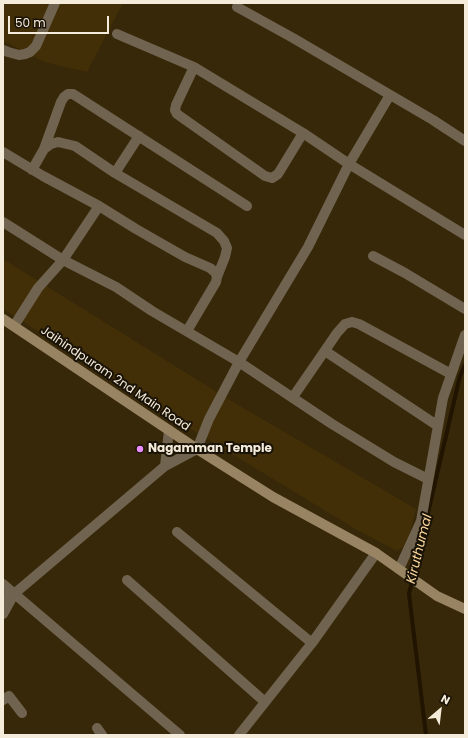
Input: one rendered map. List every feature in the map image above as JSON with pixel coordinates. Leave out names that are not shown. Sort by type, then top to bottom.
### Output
[{"type":"street","points":[[3,50],[19,55],[30,52],[36,46],[55,3]]},
{"type":"street","points":[[236,7],[293,38],[433,120],[465,141]]},
{"type":"street","points":[[117,34],[194,67],[303,133],[349,164],[465,236]]},
{"type":"street","points":[[194,67],[176,105],[175,110],[177,114],[265,176],[272,178],[278,174],[303,133]]},
{"type":"street","points":[[32,170],[44,149],[61,102],[68,94],[73,94],[247,206]]},
{"type":"street","points":[[3,598],[14,594],[165,466],[197,449],[209,419],[239,362],[308,246],[349,164],[390,95]]},
{"type":"street","points":[[115,173],[138,136]]},
{"type":"street","points":[[44,149],[51,144],[58,142],[75,146],[115,173],[217,233],[224,241],[227,248],[226,257],[216,282],[188,331]]},
{"type":"street","points":[[3,152],[32,170],[100,206],[185,257],[210,268],[215,272],[217,277]]},
{"type":"street","points":[[14,326],[38,288],[63,260],[100,206]]},
{"type":"street","points":[[3,222],[63,260],[116,287],[239,362],[332,424],[394,462],[428,479]]},
{"type":"street","points":[[374,256],[465,309]]},
{"type":"street","name":"Jaihindpuram 2nd Main Road","points":[[3,320],[197,449],[273,497],[376,553],[437,596],[465,608]]},
{"type":"street","points":[[293,397],[337,333],[345,324],[352,322],[359,324],[451,374]]},
{"type":"street","points":[[399,569],[421,522],[443,398],[465,335]]},
{"type":"street","points":[[325,351],[438,426]]},
{"type":"street","points":[[165,466],[169,430]]},
{"type":"street","points":[[177,532],[312,643]]},
{"type":"street","points":[[240,735],[312,643],[376,553]]},
{"type":"street","points":[[127,580],[265,702]]},
{"type":"street","points":[[3,584],[180,735]]},
{"type":"street","points":[[3,614],[14,594]]},
{"type":"street","points":[[3,700],[9,696],[22,713]]},
{"type":"shaded area","points":[[3,3],[123,3],[87,72],[44,62],[6,42],[3,46]]},
{"type":"shaded area","points":[[3,259],[228,399],[416,509],[408,539],[403,547],[397,551],[357,530],[186,426],[3,309]]},
{"type":"waterway","name":"Kiruthumal","points":[[426,735],[409,594],[460,376],[465,365]]},
{"type":"place","name":"Nagamman Temple","points":[[140,449]]}]
